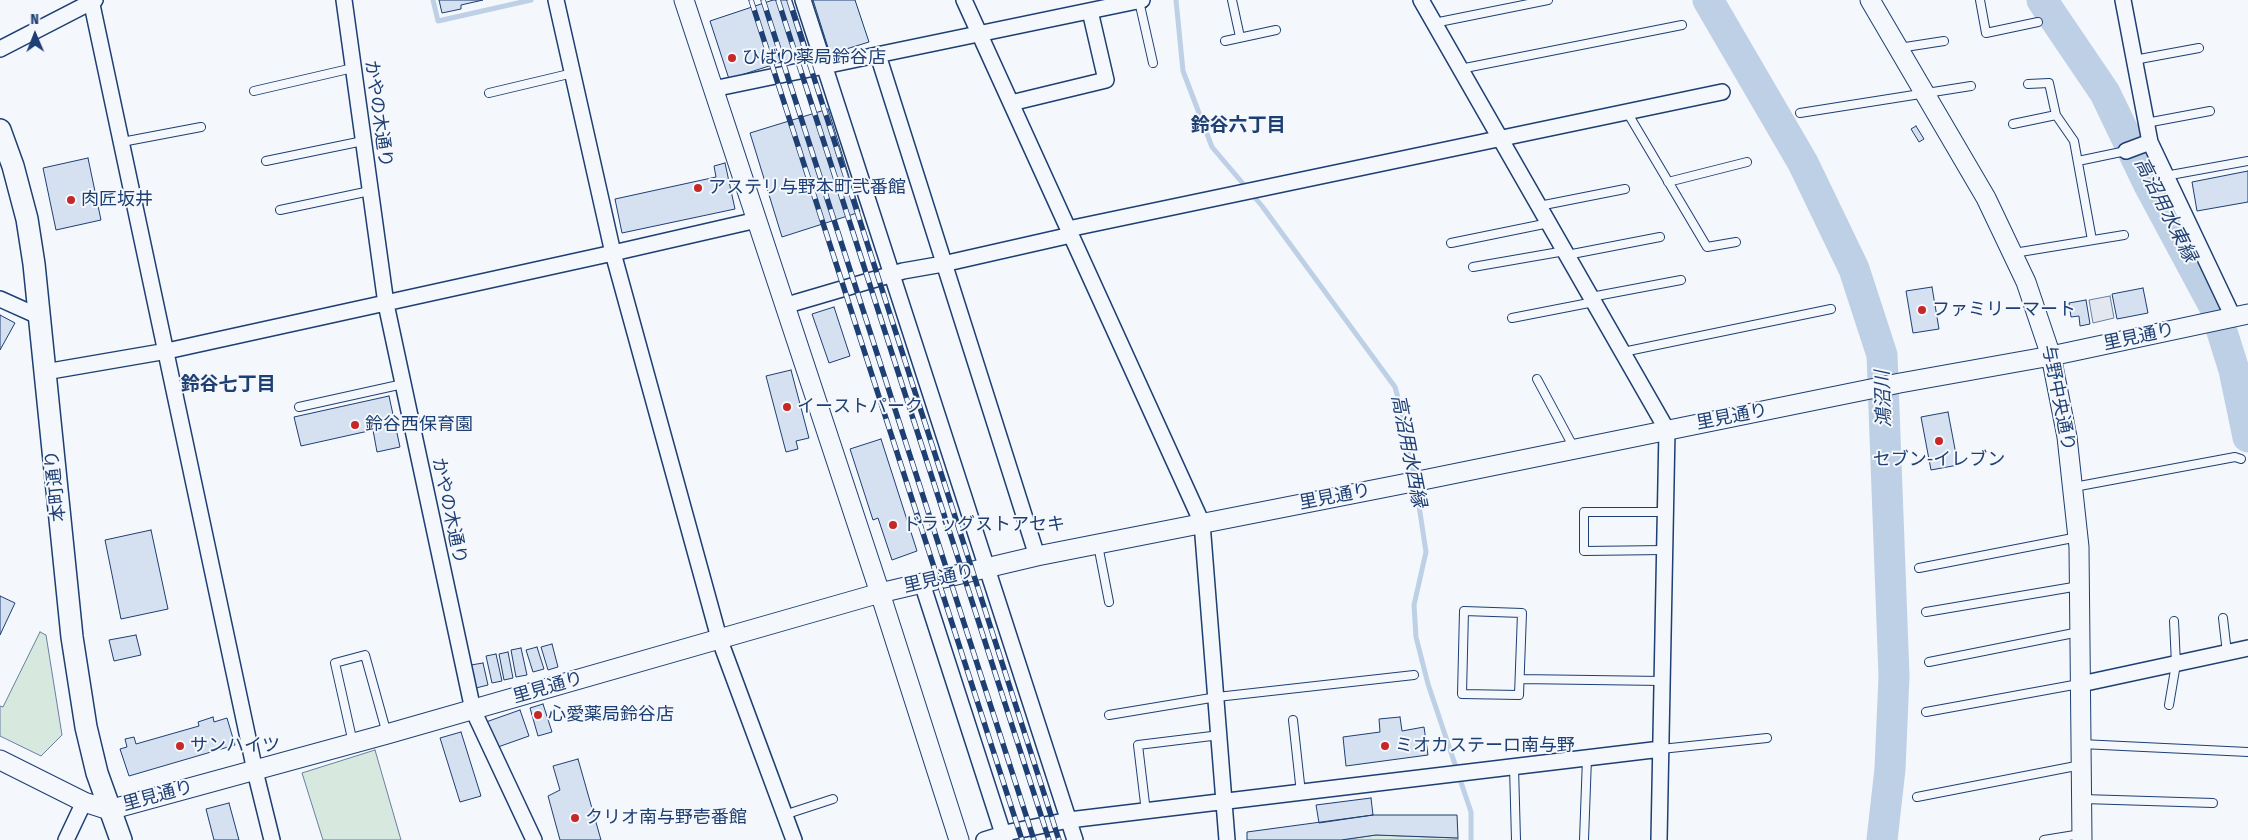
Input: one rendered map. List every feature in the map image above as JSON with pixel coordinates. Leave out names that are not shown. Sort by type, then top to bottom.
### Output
[{"type":"main road","name":"本町通り","points":[[0,130],[13,166],[27,219],[34,264],[38,316],[79,686],[93,758],[109,810],[121,840]]},
{"type":"street","points":[[0,49],[92,0],[255,770],[272,840]]},
{"type":"street","name":"かやの木通り","points":[[344,0],[386,304],[472,710],[534,840]]},
{"type":"street","points":[[556,0],[613,254],[719,638],[794,840]]},
{"type":"street","points":[[684,0],[880,593],[959,840]]},
{"type":"street","points":[[803,0],[1075,840]]},
{"type":"street","points":[[964,0],[1202,522],[1227,840]]},
{"type":"street","points":[[713,89],[1141,0]]},
{"type":"street","points":[[1421,0],[1667,430],[1659,840]]},
{"type":"street","name":"与野中央通り","points":[[1870,0],[1986,198],[2014,253],[2051,356],[2067,437],[2078,537],[2082,837]]},
{"type":"street","points":[[2123,0],[2146,123],[2138,146],[2165,176],[2230,318]]},
{"type":"street","points":[[1011,103],[1106,80],[1090,11]]},
{"type":"street","points":[[878,55],[1037,556]]},
{"type":"street","points":[[784,306],[892,274],[943,264],[1070,232],[1259,189],[1722,92]]},
{"type":"street","points":[[45,372],[167,351],[613,254],[757,220]]},
{"type":"street","points":[[0,299],[38,316]]},
{"type":"street","name":"里見通り","points":[[0,760],[84,802],[109,810],[387,734],[880,593],[1037,556],[1575,450],[1900,383],[2051,356],[2230,318]]},
{"type":"street","points":[[922,583],[1004,837]]},
{"type":"street","points":[[2081,684],[2248,648]]},
{"type":"street","points":[[984,840],[1004,837],[1069,820],[1225,803],[1661,749]]},
{"type":"street","points":[[66,840],[84,802]]},
{"type":"lane","points":[[1141,0],[1152,63]]},
{"type":"lane","points":[[1232,0],[1240,37]]},
{"type":"lane","points":[[1434,23],[1548,0]]},
{"type":"lane","points":[[1980,0],[1986,33],[2038,22]]},
{"type":"lane","points":[[1460,69],[1682,26]]},
{"type":"lane","points":[[1224,41],[1276,30]]},
{"type":"lane","points":[[1898,48],[1944,41]]},
{"type":"lane","points":[[2134,60],[2199,48]]},
{"type":"lane","points":[[254,91],[353,68]]},
{"type":"lane","points":[[489,93],[572,74]]},
{"type":"lane","points":[[2028,84],[2049,83],[2056,115],[2074,141],[2092,240]]},
{"type":"lane","points":[[1800,114],[1924,92],[1972,86]]},
{"type":"lane","points":[[1628,112],[1707,247],[1736,242]]},
{"type":"lane","points":[[2146,123],[2210,112]]},
{"type":"lane","points":[[2013,124],[2056,115]]},
{"type":"lane","points":[[122,142],[201,127]]},
{"type":"lane","points":[[266,161],[363,141]]},
{"type":"lane","points":[[2078,161],[2138,146]]},
{"type":"lane","points":[[2165,176],[2248,161]]},
{"type":"lane","points":[[1668,182],[1747,162]]},
{"type":"lane","points":[[1539,206],[1625,189]]},
{"type":"lane","points":[[280,210],[370,191]]},
{"type":"lane","points":[[1452,243],[1549,223]]},
{"type":"lane","points":[[2014,253],[2124,235]]},
{"type":"lane","points":[[1473,267],[1660,237]]},
{"type":"lane","points":[[1512,318],[1681,280]]},
{"type":"lane","points":[[1623,352],[1831,309]]},
{"type":"lane","points":[[1537,379],[1575,450]]},
{"type":"lane","points":[[299,407],[403,384]]},
{"type":"lane","points":[[2074,488],[2235,457],[2241,459]]},
{"type":"lane","points":[[1665,550],[1584,551],[1584,512],[1666,512]]},
{"type":"lane","points":[[1918,568],[2078,537]]},
{"type":"lane","points":[[1098,543],[1109,602]]},
{"type":"lane","points":[[1926,612],[2079,586]]},
{"type":"lane","points":[[1464,611],[1522,613],[1520,679],[1519,696],[1462,694],[1464,611]]},
{"type":"lane","points":[[2223,618],[2227,653]]},
{"type":"lane","points":[[2169,705],[2176,664],[2174,621]]},
{"type":"lane","points":[[1929,662],[2080,631]]},
{"type":"lane","points":[[354,743],[334,663],[365,655],[387,734]]},
{"type":"lane","points":[[1110,715],[1217,697],[1414,675]]},
{"type":"lane","points":[[1520,679],[1662,681]]},
{"type":"lane","points":[[1926,712],[2081,684]]},
{"type":"lane","points":[[1293,720],[1301,793]]},
{"type":"lane","points":[[1146,812],[1138,745],[1220,735]]},
{"type":"lane","points":[[1661,749],[1767,738]]},
{"type":"lane","points":[[2081,744],[2248,752]]},
{"type":"lane","points":[[1584,840],[1587,758]]},
{"type":"lane","points":[[1917,797],[2081,765]]},
{"type":"lane","points":[[1514,767],[1516,840]]},
{"type":"lane","points":[[784,814],[833,799]]},
{"type":"lane","points":[[2082,799],[2213,803]]},
{"type":"lane","points":[[2044,840],[2082,837]]},
{"type":"shaded area","points":[[2110,296],[2114,318],[2093,323],[2089,300]]},
{"type":"shaded area","points":[[40,632],[46,635],[62,735],[41,756],[0,736],[0,706],[3,707]]},
{"type":"shaded area","points":[[375,750],[401,840],[323,840],[302,773]]},
{"type":"shaded area","points":[[1376,835],[1458,838],[1458,840],[1341,840]]},
{"type":"building","points":[[439,0],[483,0],[461,5],[461,9],[442,13]]},
{"type":"building","points":[[773,0],[792,0],[809,53],[729,79],[710,21]]},
{"type":"building","points":[[813,0],[855,0],[869,42],[830,54]]},
{"type":"building","points":[[828,109],[860,212],[782,237],[750,133]]},
{"type":"building","points":[[1916,126],[1924,139],[1919,142],[1911,129]]},
{"type":"building","points":[[88,158],[101,220],[56,230],[43,168]]},
{"type":"building","name":"アステリ与野本町弐番館","points":[[725,163],[735,209],[622,233],[615,199],[716,177],[714,166]]},
{"type":"building","points":[[2248,171],[2248,202],[2197,211],[2192,182]]},
{"type":"building","name":"ファミリーマート","points":[[1932,287],[1939,329],[1913,333],[1906,291]]},
{"type":"building","points":[[2143,288],[2148,313],[2117,319],[2112,294]]},
{"type":"building","points":[[2086,300],[2090,324],[2080,326],[2079,316],[2071,317],[2069,303]]},
{"type":"building","points":[[834,307],[850,356],[829,363],[812,314]]},
{"type":"building","points":[[0,315],[15,323],[0,350]]},
{"type":"building","name":"イーストパーク","points":[[791,370],[809,438],[796,441],[798,449],[786,452],[766,376]]},
{"type":"building","points":[[389,396],[400,447],[377,452],[373,430],[301,446],[294,417]]},
{"type":"building","name":"セブン-イレブン","points":[[1948,412],[1958,465],[1931,470],[1921,417]]},
{"type":"building","points":[[881,439],[917,551],[892,560],[878,518],[873,520],[850,449]]},
{"type":"building","points":[[151,530],[168,609],[121,619],[105,540]]},
{"type":"building","points":[[0,596],[15,603],[0,635]]},
{"type":"building","points":[[136,635],[141,655],[114,661],[109,640]]},
{"type":"building","points":[[552,644],[558,667],[548,670],[541,647]]},
{"type":"building","points":[[537,647],[544,669],[533,672],[526,650]]},
{"type":"building","points":[[521,648],[527,675],[516,677],[511,650]]},
{"type":"building","points":[[508,652],[513,678],[504,680],[499,654]]},
{"type":"building","points":[[496,654],[502,681],[492,683],[486,656]]},
{"type":"building","points":[[483,663],[488,685],[476,688],[471,665]]},
{"type":"building","points":[[543,704],[552,732],[538,736],[530,708]]},
{"type":"building","points":[[520,710],[529,736],[498,747],[486,722]]},
{"type":"building","name":"サンハイツ","points":[[213,717],[214,722],[227,718],[235,745],[129,776],[120,749],[127,747],[125,739],[134,737],[136,744],[199,726],[198,722]]},
{"type":"building","name":"ミオカステーロ南与野","points":[[1400,717],[1402,731],[1424,727],[1428,755],[1346,766],[1343,737],[1380,732],[1379,719]]},
{"type":"building","points":[[461,732],[481,796],[460,802],[440,738]]},
{"type":"building","name":"クリオ南与野壱番館","points":[[578,759],[601,840],[560,840],[548,796],[560,790],[553,766]]},
{"type":"building","points":[[1371,798],[1373,815],[1319,823],[1316,805]]},
{"type":"building","points":[[229,803],[239,840],[214,840],[206,809]]},
{"type":"building","points":[[1373,815],[1457,815],[1458,838],[1376,835],[1341,840],[1247,840],[1247,832]]},
{"type":"waterway","points":[[433,0],[438,21],[531,0]]},
{"type":"waterway","name":"高沼用水西縁","points":[[1176,0],[1183,71],[1212,147],[1262,206],[1395,387],[1407,431],[1414,477]]},
{"type":"waterway","name":"鴻沼川","points":[[1708,0],[1803,163],[1854,269],[1882,355],[1894,676],[1890,769],[1882,840]]},
{"type":"waterway","name":"高沼用水東縁","points":[[2042,0],[2105,93],[2149,185],[2214,306],[2234,370],[2248,437]]},
{"type":"waterway","name":"高沼用水西縁","points":[[1416,486],[1426,552],[1414,605],[1416,637],[1428,684],[1471,812],[1471,840]]},
{"type":"railway","points":[[751,0],[1022,840]]},
{"type":"railway","points":[[763,0],[1034,840]]},
{"type":"railway","points":[[778,0],[1049,840]]},
{"type":"railway","points":[[789,0],[1059,840]]},
{"type":"place","name":"ひばり薬局鈴谷店","points":[[732,58]]},
{"type":"place","name":"アステリ与野本町弐番館","points":[[698,188]]},
{"type":"place","name":"肉匠坂井","points":[[71,200]]},
{"type":"place","name":"ファミリーマート","points":[[1922,310]]},
{"type":"place","name":"イーストパーク","points":[[787,407]]},
{"type":"place","name":"鈴谷西保育園","points":[[355,425]]},
{"type":"place","name":"セブン-イレブン","points":[[1939,441]]},
{"type":"place","name":"ドラッグストアセキ","points":[[893,525]]},
{"type":"place","name":"心愛薬局鈴谷店","points":[[538,715]]},
{"type":"place","name":"サンハイツ","points":[[180,746]]},
{"type":"place","name":"ミオカステーロ南与野","points":[[1385,746]]},
{"type":"place","name":"クリオ南与野壱番館","points":[[575,818]]},
{"type":"district","name":"鈴谷六丁目","points":[[1238,126]]},
{"type":"district","name":"鈴谷七丁目","points":[[228,385]]}]
